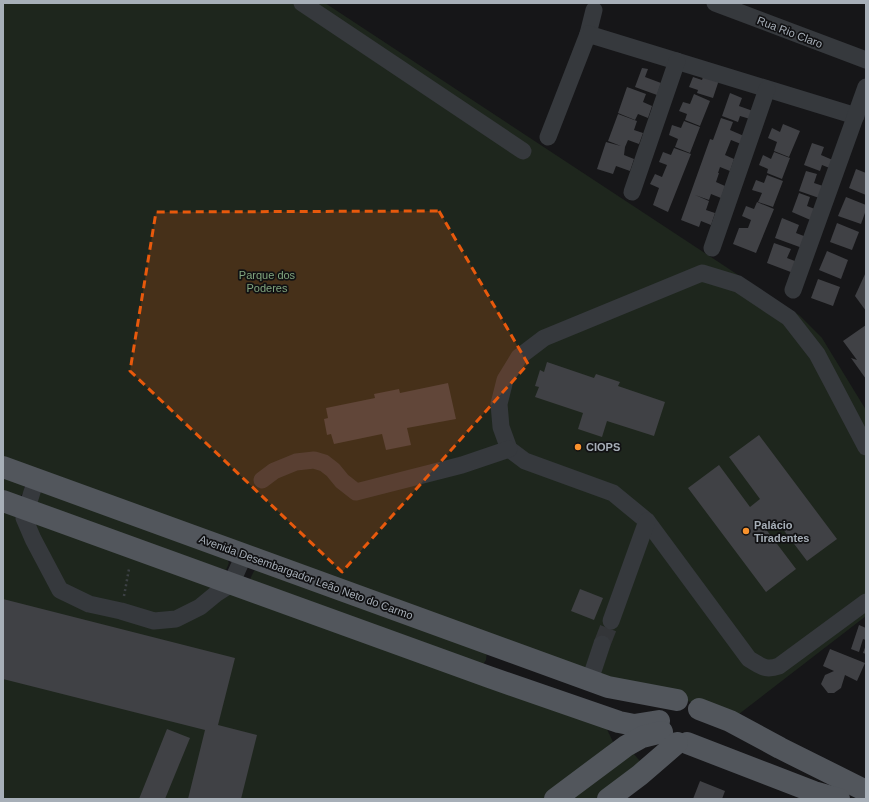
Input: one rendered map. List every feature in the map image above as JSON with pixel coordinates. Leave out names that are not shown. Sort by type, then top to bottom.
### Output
[{"type":"main road","name":"Avenida Desembargador Leão Neto do Carmo","points":[[3,467],[599,683],[677,700]]},
{"type":"main road","points":[[3,501],[489,677],[619,722],[694,739],[700,733],[703,725],[699,709]]},
{"type":"main road","points":[[489,677],[501,648]]},
{"type":"main road","points":[[671,735],[661,714],[670,703],[677,700],[685,700],[693,703],[699,709],[730,721],[866,791]]},
{"type":"main road","points":[[580,708],[606,727],[613,742],[608,760]]},
{"type":"main road","points":[[608,799],[640,775],[671,735]]},
{"type":"main road","points":[[555,799],[626,746],[642,737],[671,735],[814,792],[839,799]]},
{"type":"street","points":[[302,3],[523,151]]},
{"type":"street","name":"Rua Rio Claro","points":[[715,3],[866,60]]},
{"type":"street","points":[[548,138],[588,34],[594,10]]},
{"type":"street","points":[[588,34],[856,116]]},
{"type":"street","points":[[632,192],[677,61]]},
{"type":"street","points":[[793,290],[866,87]]},
{"type":"street","points":[[712,248],[767,89]]},
{"type":"street","points":[[866,448],[817,354],[789,318],[738,284],[702,273],[544,338],[519,357],[505,380],[499,404],[501,427],[509,449],[525,461],[612,493],[647,521],[749,659],[764,668],[772,669],[779,666],[866,602]]},
{"type":"street","points":[[262,480],[274,471],[296,462],[314,460],[324,463],[333,470],[342,481],[356,492],[462,465],[509,449]]},
{"type":"street","points":[[36,479],[24,518],[33,540],[60,590],[89,604],[121,611],[154,621],[176,619],[200,607],[231,584],[244,555]]},
{"type":"street","points":[[611,621],[647,521]]},
{"type":"street","points":[[599,683],[602,644]]},
{"type":"highlighted area","points":[[439,211],[528,364],[342,572],[130,371],[156,212]]},
{"type":"green space","name":"Parque dos Poderes","points":[[3,3],[325,3],[799,315],[822,338],[866,410],[866,616],[730,721],[685,700],[677,700],[3,467]]},
{"type":"green space","points":[[3,475],[24,482],[24,492],[17,500],[3,495]]},
{"type":"green space","points":[[38,490],[226,557],[229,563],[226,570],[36,509]]},
{"type":"green space","points":[[3,501],[606,727],[613,742],[608,760],[555,799],[3,799]]},
{"type":"green space","points":[[259,568],[487,650],[486,660],[481,667],[253,585],[250,579],[254,571]]},
{"type":"green space","points":[[633,753],[644,766],[601,799],[570,799]]},
{"type":"building","points":[[642,68],[648,69],[645,77],[661,83],[657,95],[635,87]]},
{"type":"building","points":[[704,74],[719,80],[713,98],[697,93],[698,90],[689,87],[693,77],[702,80]]},
{"type":"building","points":[[627,87],[646,94],[643,102],[652,106],[648,118],[638,114],[635,120],[618,113]]},
{"type":"building","points":[[730,93],[742,98],[739,106],[753,111],[750,119],[740,116],[738,122],[722,116]]},
{"type":"building","points":[[694,94],[710,101],[700,126],[685,120],[687,114],[679,111],[683,102],[690,104]]},
{"type":"building","points":[[618,114],[637,121],[634,130],[643,133],[639,144],[628,140],[625,147],[624,155],[634,159],[630,171],[616,166],[613,174],[597,169],[606,142],[621,146],[608,141]]},
{"type":"building","points":[[721,118],[733,122],[730,130],[744,136],[741,144],[731,140],[725,155],[734,159],[730,171],[720,167],[716,182],[725,186],[721,198],[711,194],[709,200],[695,195],[709,201],[706,210],[715,213],[711,225],[701,221],[699,227],[681,220],[710,139],[713,140]]},
{"type":"building","points":[[684,121],[700,127],[690,153],[675,147],[678,139],[669,135],[672,125],[681,128]]},
{"type":"building","points":[[783,124],[800,131],[789,157],[774,151],[777,142],[768,138],[772,128],[780,132]]},
{"type":"building","points":[[812,143],[824,147],[821,155],[835,161],[832,169],[822,165],[820,171],[804,165]]},
{"type":"building","points":[[674,148],[691,154],[668,212],[653,205],[659,188],[650,184],[655,174],[662,177],[667,165],[659,162],[663,152],[671,155]]},
{"type":"building","points":[[774,152],[790,158],[782,179],[767,173],[768,169],[759,165],[763,155],[771,159]]},
{"type":"building","points":[[856,169],[866,173],[866,195],[849,188]]},
{"type":"building","points":[[806,171],[817,174],[814,183],[826,187],[822,199],[799,191]]},
{"type":"building","points":[[767,175],[783,181],[773,207],[758,202],[762,193],[752,190],[756,180],[764,183]]},
{"type":"building","points":[[799,193],[810,197],[807,206],[820,211],[815,222],[792,212]]},
{"type":"building","points":[[846,197],[866,205],[866,210],[861,224],[838,216]]},
{"type":"building","points":[[757,202],[774,209],[756,253],[733,244],[739,228],[748,228],[751,220],[742,216],[746,206],[754,209]]},
{"type":"building","points":[[782,218],[799,225],[796,233],[809,238],[805,249],[775,238]]},
{"type":"building","points":[[837,223],[859,232],[852,250],[830,242]]},
{"type":"building","points":[[774,243],[791,249],[787,258],[800,263],[796,274],[767,263]]},
{"type":"building","points":[[827,251],[848,260],[841,279],[819,270]]},
{"type":"building","points":[[866,272],[866,311],[855,296]]},
{"type":"building","points":[[818,279],[840,287],[833,306],[811,298]]},
{"type":"building","points":[[866,325],[866,379],[851,358],[857,360],[843,341]]},
{"type":"building","points":[[547,362],[594,378],[596,374],[620,382],[618,386],[665,402],[654,436],[607,421],[602,437],[578,429],[583,413],[535,397],[539,387],[535,386],[540,370],[544,372]]},
{"type":"building","points":[[448,383],[456,419],[407,428],[411,445],[386,450],[382,434],[334,444],[331,434],[327,435],[324,419],[328,418],[326,408],[375,398],[374,394],[399,389],[400,393]]},
{"type":"building","points":[[759,435],[837,539],[807,561],[776,520],[765,528],[796,569],[766,592],[688,488],[719,465],[750,507],[760,499],[729,457]]},
{"type":"building","points":[[580,589],[603,598],[594,620],[571,611]]},
{"type":"building","points":[[3,599],[235,658],[218,725],[257,735],[241,799],[188,799],[205,730],[3,679]]},
{"type":"building","points":[[859,625],[866,628],[866,640],[863,639],[859,652],[851,649]]},
{"type":"building","points":[[866,645],[866,654],[863,653]]},
{"type":"building","points":[[830,649],[865,663],[857,681],[845,675],[841,688],[834,693],[828,693],[821,684],[825,675],[834,671],[823,666]]},
{"type":"building","points":[[167,729],[190,738],[165,799],[139,799]]},
{"type":"building","points":[[700,781],[725,791],[722,799],[693,799]]},
{"type":"tunnel","points":[[602,644],[611,621]]},
{"type":"place","name":"CIOPS","points":[[578,447]]},
{"type":"place","name":"Palácio Tiradentes","points":[[746,531]]}]
